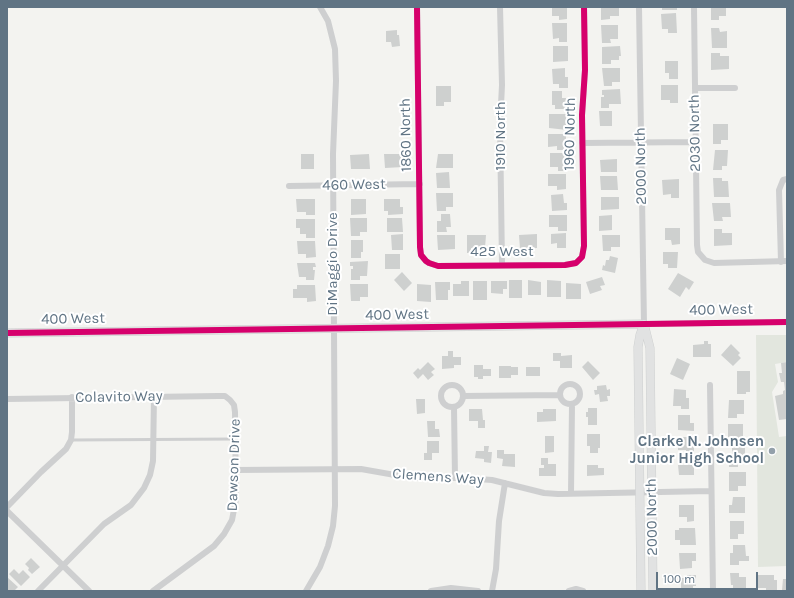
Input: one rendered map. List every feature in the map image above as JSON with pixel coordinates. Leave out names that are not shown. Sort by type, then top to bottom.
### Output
[{"type":"street","name":"1860 North","points":[[417,7],[420,247],[421,255],[426,261]]},
{"type":"street","name":"1910 North","points":[[500,7],[502,85],[500,125],[502,265]]},
{"type":"street","name":"1960 North","points":[[579,261],[584,250],[582,115],[585,70],[584,7]]},
{"type":"street","name":"2000 North","points":[[639,7],[644,324],[650,348],[653,591]]},
{"type":"street","name":"2030 North","points":[[694,7],[695,142],[698,252],[702,257],[714,263],[784,262]]},
{"type":"street","name":"DiMaggio Drive","points":[[306,591],[320,567],[331,536],[335,506],[333,154],[336,81],[334,49],[328,21],[322,8]]},
{"type":"street","points":[[695,88],[735,88]]},
{"type":"street","points":[[582,143],[695,142]]},
{"type":"street","points":[[784,262],[779,190],[785,180]]},
{"type":"street","name":"460 West","points":[[289,186],[420,184]]},
{"type":"street","name":"425 West","points":[[426,261],[429,264],[438,266],[565,265],[579,261]]},
{"type":"street","name":"400 West","points":[[7,333],[787,322]]},
{"type":"street","name":"2000 North","points":[[642,591],[638,347],[644,324]]},
{"type":"street","points":[[571,384],[576,386],[580,393],[580,398],[577,402],[572,404],[564,402],[560,395],[565,386],[571,384]]},
{"type":"street","points":[[454,385],[459,388],[463,396],[461,402],[454,407],[448,407],[442,401],[441,395],[443,390],[448,386],[454,385]]},
{"type":"street","points":[[710,385],[713,591]]},
{"type":"street","points":[[463,396],[560,395]]},
{"type":"street","points":[[38,591],[104,524],[131,505],[148,482],[152,468],[154,440],[154,396]]},
{"type":"street","name":"Colavito Way","points":[[7,399],[225,396],[230,400]]},
{"type":"street","points":[[7,507],[66,449],[72,432],[72,398]]},
{"type":"street","name":"Dawson Drive","points":[[153,591],[214,546],[224,534],[232,520],[235,506],[236,470],[235,412],[234,404],[230,400]]},
{"type":"street","points":[[571,493],[572,404]]},
{"type":"street","points":[[454,407],[456,478]]},
{"type":"street","name":"Clemens Way","points":[[236,470],[361,469],[412,478],[492,480],[544,493],[711,491]]},
{"type":"street","points":[[492,591],[497,558],[499,521],[505,483]]},
{"type":"street","points":[[7,511],[89,591]]},
{"type":"street","points":[[431,591],[451,588],[478,591]]},
{"type":"street","points":[[569,591],[576,589],[583,591]]},
{"type":"lane","points":[[70,440],[235,439]]},
{"type":"shaded area","name":"Clarke N. Johnsen Junior High School","points":[[756,335],[787,335],[787,362],[775,364],[778,382],[772,392],[779,437],[787,436],[787,566],[758,567]]},
{"type":"building","points":[[552,7],[567,7],[567,19],[559,20],[559,16],[552,16]]},
{"type":"building","points":[[601,7],[619,7],[619,16],[610,16],[610,19],[601,20]]},
{"type":"building","points":[[662,7],[677,7],[677,10],[662,10]]},
{"type":"building","points":[[711,7],[726,7],[726,16],[719,16],[719,20],[711,20]]},
{"type":"building","points":[[676,13],[677,33],[668,33],[668,29],[662,29],[661,14]]},
{"type":"building","points":[[552,23],[567,23],[567,42],[559,42],[559,38],[553,39]]},
{"type":"building","points":[[601,25],[618,25],[618,39],[610,39],[611,43],[602,43]]},
{"type":"building","points":[[711,28],[719,28],[720,32],[727,31],[727,48],[712,48]]},
{"type":"building","points":[[397,30],[400,46],[392,47],[391,42],[386,42],[386,31]]},
{"type":"building","points":[[553,46],[568,46],[568,61],[553,62]]},
{"type":"building","points":[[620,46],[621,56],[619,56],[619,60],[611,60],[611,64],[602,64],[602,47]]},
{"type":"building","points":[[711,53],[720,53],[720,56],[729,56],[729,69],[711,70]]},
{"type":"building","points":[[665,61],[678,61],[678,79],[669,79],[669,73],[665,73]]},
{"type":"building","points":[[565,68],[565,77],[568,77],[568,88],[559,88],[559,84],[553,84],[552,69]]},
{"type":"building","points":[[602,68],[620,68],[620,82],[612,82],[612,86],[604,86]]},
{"type":"building","points":[[661,85],[678,85],[678,103],[670,103],[670,100],[661,100]]},
{"type":"building","points":[[436,86],[451,86],[451,102],[444,102],[444,106],[436,106]]},
{"type":"building","points":[[620,89],[621,104],[609,104],[609,108],[601,108],[601,97],[604,97],[604,95],[602,95],[602,90]]},
{"type":"building","points":[[552,91],[562,91],[562,98],[566,98],[565,109],[555,109],[555,105],[552,105]]},
{"type":"building","points":[[599,111],[612,111],[612,126],[600,126]]},
{"type":"building","points":[[549,114],[566,114],[567,130],[549,128]]},
{"type":"building","points":[[713,124],[728,124],[728,140],[721,140],[721,144],[713,144]]},
{"type":"building","points":[[548,134],[566,134],[566,150],[557,150],[557,146],[548,147]]},
{"type":"building","points":[[715,150],[728,150],[727,166],[722,166],[722,170],[713,170]]},
{"type":"building","points":[[550,153],[565,153],[566,171],[558,171],[558,167],[550,167]]},
{"type":"building","points":[[301,154],[314,154],[314,169],[301,169]]},
{"type":"building","points":[[369,154],[370,169],[351,169],[350,155]]},
{"type":"building","points":[[384,154],[403,154],[403,167],[385,168]]},
{"type":"building","points":[[438,154],[453,154],[453,168],[436,168]]},
{"type":"building","points":[[617,159],[617,172],[601,172],[600,160]]},
{"type":"building","points":[[449,172],[450,188],[437,188],[436,173]]},
{"type":"building","points":[[548,174],[566,174],[566,189],[557,190],[557,186],[548,186]]},
{"type":"building","points":[[600,176],[617,176],[618,190],[601,190]]},
{"type":"building","points":[[713,178],[722,178],[722,181],[728,181],[729,197],[714,197]]},
{"type":"building","points":[[679,179],[679,198],[671,198],[671,194],[663,195],[662,180]]},
{"type":"building","points":[[436,193],[453,193],[453,207],[446,207],[446,211],[437,211]]},
{"type":"building","points":[[563,194],[564,203],[567,203],[567,210],[552,211],[551,195]]},
{"type":"building","points":[[601,197],[619,197],[619,209],[601,210]]},
{"type":"building","points":[[296,199],[315,199],[315,215],[306,215],[306,212],[297,212]]},
{"type":"building","points":[[351,199],[366,199],[366,214],[351,215]]},
{"type":"building","points":[[384,199],[400,199],[400,207],[403,207],[403,214],[388,215],[388,211],[384,211]]},
{"type":"building","points":[[712,203],[730,203],[731,217],[722,217],[723,221],[714,221]]},
{"type":"building","points":[[441,214],[450,214],[451,227],[446,227],[447,232],[437,232],[437,221],[441,221]]},
{"type":"building","points":[[549,215],[567,215],[567,231],[558,231],[558,227],[549,227]]},
{"type":"building","points":[[612,215],[612,230],[599,231],[599,216]]},
{"type":"building","points":[[350,218],[367,218],[367,232],[360,232],[360,236],[351,236]]},
{"type":"building","points":[[387,218],[402,218],[403,232],[387,232]]},
{"type":"building","points":[[296,219],[315,219],[315,238],[306,238],[306,234],[300,234],[300,228],[296,228]]},
{"type":"building","points":[[665,228],[680,228],[680,244],[672,245],[671,240],[665,240]]},
{"type":"building","points":[[714,229],[722,229],[722,233],[732,233],[732,245],[714,246]]},
{"type":"building","points":[[566,233],[566,248],[557,248],[557,243],[551,244],[551,234]]},
{"type":"building","points":[[403,234],[403,250],[392,250],[391,235]]},
{"type":"building","points":[[537,234],[537,248],[520,249],[519,235]]},
{"type":"building","points":[[437,235],[455,235],[455,249],[438,250]]},
{"type":"building","points":[[467,235],[486,235],[485,248],[471,248],[471,253],[467,253]]},
{"type":"building","points":[[602,235],[620,235],[620,247],[611,247],[611,251],[603,251]]},
{"type":"building","points":[[351,240],[363,240],[363,252],[361,252],[361,258],[351,258]]},
{"type":"building","points":[[297,241],[315,241],[316,257],[306,258],[306,254],[298,254]]},
{"type":"building","points":[[663,252],[678,252],[677,268],[668,268],[668,264],[663,264]]},
{"type":"building","points":[[385,254],[400,254],[400,269],[385,269]]},
{"type":"building","points":[[610,256],[618,258],[615,273],[602,270],[603,265],[605,266],[606,260],[609,260]]},
{"type":"building","points":[[368,261],[367,276],[360,276],[360,280],[351,280],[351,269],[353,269],[353,266],[350,266],[350,262]]},
{"type":"building","points":[[297,263],[315,263],[316,267],[313,267],[313,270],[315,270],[314,280],[306,280],[306,277],[299,277]]},
{"type":"building","points":[[402,272],[412,283],[404,291],[394,280]]},
{"type":"building","points":[[678,273],[694,282],[689,290],[686,287],[680,297],[668,289]]},
{"type":"building","points":[[602,277],[605,285],[600,286],[602,290],[590,294],[586,282]]},
{"type":"building","points":[[509,280],[522,280],[522,298],[509,298]]},
{"type":"building","points":[[528,280],[541,282],[541,295],[528,295]]},
{"type":"building","points":[[547,280],[561,281],[561,297],[547,297]]},
{"type":"building","points":[[461,281],[469,281],[469,296],[453,296],[453,284],[461,284]]},
{"type":"building","points":[[473,281],[487,281],[487,300],[473,300]]},
{"type":"building","points":[[491,281],[507,281],[507,289],[503,289],[503,294],[491,293]]},
{"type":"building","points":[[435,282],[450,282],[448,300],[436,300]]},
{"type":"building","points":[[566,283],[581,284],[581,299],[566,299]]},
{"type":"building","points":[[350,284],[368,284],[368,297],[360,297],[360,301],[351,301]]},
{"type":"building","points":[[417,284],[431,285],[431,302],[417,301]]},
{"type":"building","points":[[297,285],[315,285],[316,301],[307,302],[307,298],[293,298],[293,289],[297,289]]},
{"type":"building","points":[[704,341],[708,341],[708,344],[711,344],[711,357],[693,357],[693,345],[704,344]]},
{"type":"building","points":[[731,344],[740,353],[738,355],[741,358],[733,366],[721,355]]},
{"type":"building","points":[[448,351],[453,351],[453,357],[461,357],[461,365],[454,365],[454,368],[442,369],[442,356],[448,356]]},
{"type":"building","points":[[553,353],[561,353],[561,356],[572,355],[572,368],[560,368],[560,361],[553,361]]},
{"type":"building","points":[[677,358],[690,364],[683,380],[670,374]]},
{"type":"building","points":[[588,361],[600,373],[593,380],[582,367]]},
{"type":"building","points":[[428,362],[435,369],[431,372],[434,375],[428,380],[423,374],[418,379],[413,373],[418,368],[420,370]]},
{"type":"building","points":[[787,362],[787,419],[779,420],[775,396],[783,394],[783,391],[785,390],[784,382],[781,382],[779,373],[782,373],[781,363]]},
{"type":"building","points":[[474,365],[483,365],[483,369],[491,369],[491,376],[483,376],[483,379],[474,377]]},
{"type":"building","points":[[499,366],[518,367],[518,375],[511,375],[511,378],[499,378]]},
{"type":"building","points":[[526,367],[540,367],[540,376],[526,376]]},
{"type":"building","points":[[737,371],[750,371],[750,392],[746,392],[746,394],[737,394]]},
{"type":"building","points":[[606,385],[607,390],[610,389],[610,396],[607,396],[608,401],[600,402],[599,394],[595,395],[594,390],[597,390],[597,386]]},
{"type":"building","points":[[674,389],[686,390],[686,398],[689,398],[689,409],[681,409],[681,406],[673,406]]},
{"type":"building","points":[[416,399],[425,399],[425,413],[417,414]]},
{"type":"building","points":[[729,400],[744,400],[744,414],[737,414],[737,418],[728,418]]},
{"type":"building","points":[[588,408],[597,408],[597,425],[588,425],[588,417],[586,417],[586,412],[588,412]]},
{"type":"building","points":[[469,409],[482,409],[483,420],[485,420],[485,428],[478,428],[478,421],[469,421]]},
{"type":"building","points":[[543,409],[556,409],[556,421],[537,422],[537,412],[543,412]]},
{"type":"building","points":[[678,415],[690,415],[690,423],[694,423],[694,431],[678,430]]},
{"type":"building","points":[[427,421],[435,421],[435,429],[439,429],[440,437],[428,437]]},
{"type":"building","points":[[728,424],[743,424],[743,441],[728,442]]},
{"type":"building","points":[[587,434],[600,434],[600,448],[598,448],[598,453],[590,453],[590,446],[587,446]]},
{"type":"building","points":[[545,436],[554,436],[554,452],[545,453]]},
{"type":"building","points":[[678,437],[694,437],[694,454],[686,454],[686,450],[678,450]]},
{"type":"building","points":[[427,441],[439,441],[439,453],[432,453],[432,460],[424,460],[424,453],[427,453]]},
{"type":"building","points":[[484,446],[489,446],[488,452],[492,452],[491,463],[484,462],[484,459],[475,458],[476,451],[484,451]]},
{"type":"building","points":[[732,447],[745,447],[745,463],[738,463],[738,467],[729,467],[729,455],[732,455]]},
{"type":"building","points":[[497,450],[504,450],[504,454],[515,454],[515,467],[502,466],[503,459],[497,458]]},
{"type":"building","points":[[541,458],[548,458],[548,464],[556,464],[556,476],[539,476],[539,468],[544,468],[544,465],[541,465]]},
{"type":"building","points":[[694,461],[694,475],[679,475],[678,465],[686,465],[686,462]]},
{"type":"building","points":[[587,465],[598,465],[598,468],[604,468],[604,475],[587,476]]},
{"type":"building","points":[[729,472],[746,472],[746,486],[738,486],[738,491],[729,491]]},
{"type":"building","points":[[733,497],[745,497],[745,513],[729,513],[729,505],[732,505]]},
{"type":"building","points":[[679,505],[694,505],[694,521],[687,522],[687,517],[679,517]]},
{"type":"building","points":[[730,521],[744,521],[744,534],[738,534],[738,539],[730,539]]},
{"type":"building","points":[[679,528],[695,528],[696,545],[680,545],[680,540],[675,540],[675,530],[679,530]]},
{"type":"building","points":[[733,545],[745,545],[746,556],[749,556],[749,561],[739,561],[739,565],[730,565],[730,553],[733,553]]},
{"type":"building","points":[[679,553],[696,553],[696,561],[692,561],[692,568],[680,569]]},
{"type":"building","points":[[31,558],[40,567],[32,574],[25,564]]},
{"type":"building","points":[[14,569],[19,574],[23,570],[30,577],[21,586],[9,574]]},
{"type":"building","points":[[730,573],[739,573],[739,577],[746,577],[746,591],[733,591]]},
{"type":"building","points":[[687,575],[696,575],[696,586],[693,586],[693,591],[681,591],[681,578],[687,578]]},
{"type":"building","points":[[758,575],[774,575],[774,580],[777,580],[777,591],[766,591],[766,588],[758,588]]},
{"type":"building","points":[[7,577],[18,587],[14,591],[7,590]]},
{"type":"building","points":[[783,579],[787,579],[787,590],[782,590]]},
{"type":"cycle path","points":[[417,7],[420,247],[421,255],[426,261],[438,266],[565,265],[576,263],[582,257],[584,246],[582,115],[585,70],[584,7]]},
{"type":"cycle path","points":[[7,333],[787,322]]},
{"type":"place","name":"Clarke N. Johnsen Junior High School","points":[[772,451]]}]
